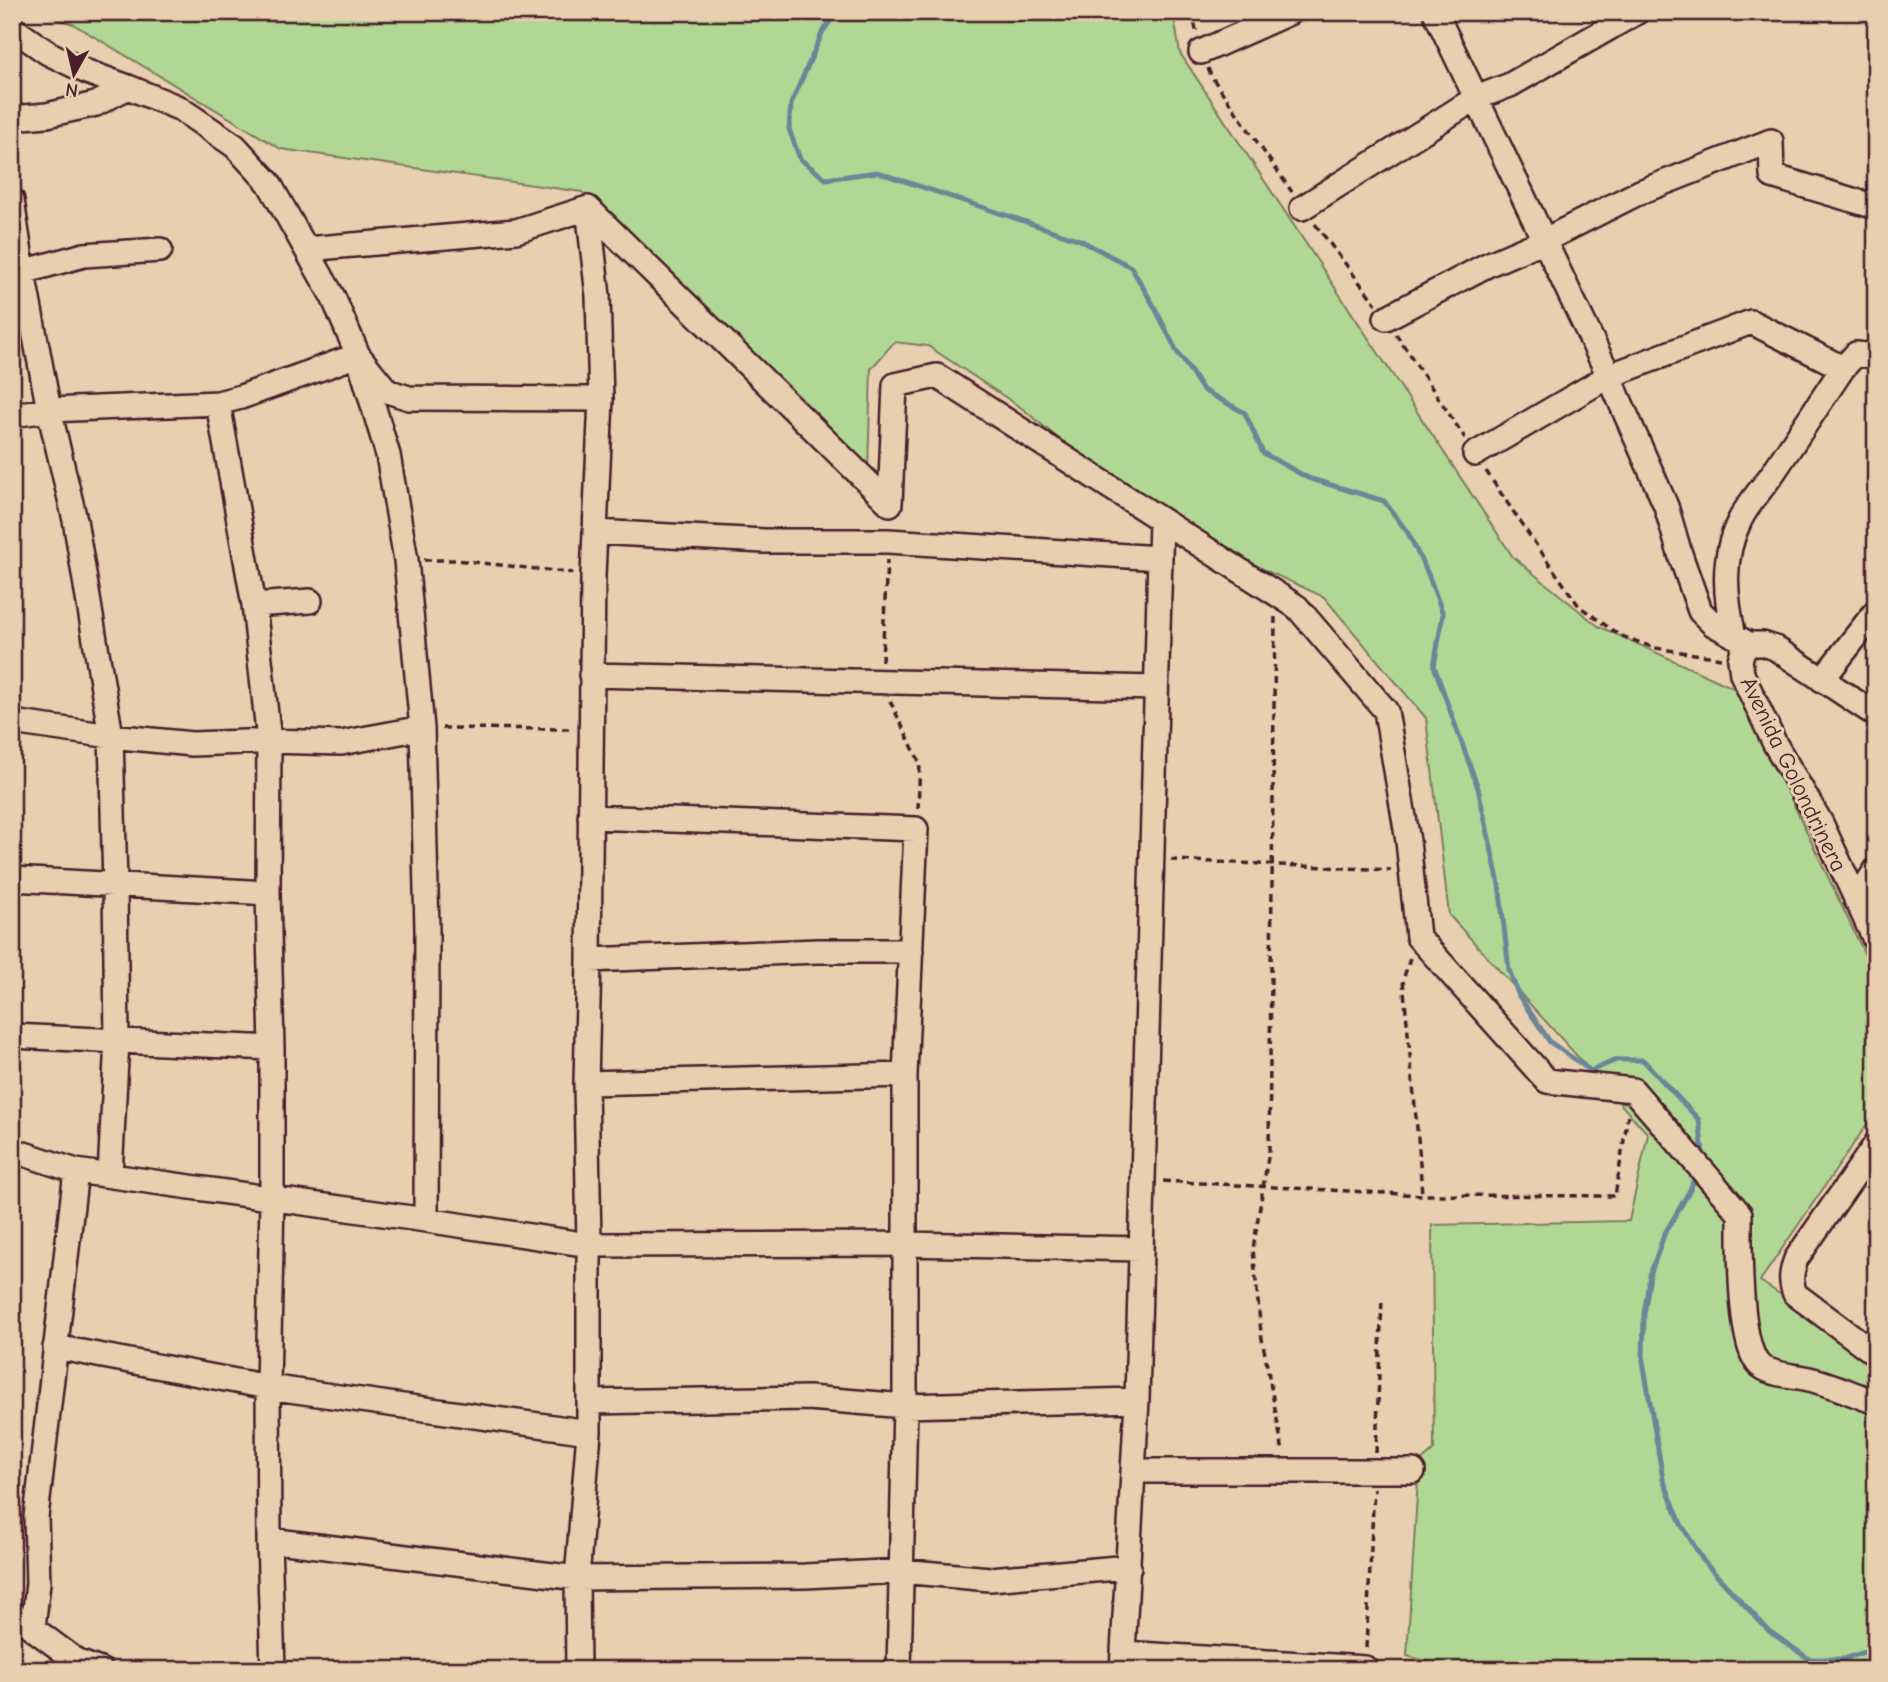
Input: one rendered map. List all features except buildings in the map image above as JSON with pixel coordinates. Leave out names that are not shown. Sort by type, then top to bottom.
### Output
[{"type":"street","points":[[1201,52],[1291,12]]},
{"type":"street","points":[[1435,12],[1609,376],[1666,506],[1700,611],[1741,647],[1763,644],[1775,648],[1876,715]]},
{"type":"street","points":[[1302,208],[1476,98],[1510,85],[1637,12]]},
{"type":"street","points":[[12,28],[48,53],[86,72],[179,108],[235,146],[269,183],[333,297],[358,355],[388,455],[406,560],[422,728],[428,930],[426,1220]]},
{"type":"street","points":[[12,118],[47,115],[96,104],[128,87]]},
{"type":"street","points":[[1386,318],[1487,265],[1545,240],[1640,192],[1771,141],[1772,176],[1876,207]]},
{"type":"street","points":[[12,200],[18,274],[75,520],[111,736],[117,1040],[110,1175]]},
{"type":"street","points":[[306,249],[516,231],[588,208]]},
{"type":"street","points":[[578,1670],[577,1578],[589,1432],[586,1083],[590,730],[593,576],[601,399],[598,296],[588,208]]},
{"type":"street","points":[[588,208],[890,504],[895,385],[937,376],[1297,607],[1386,711],[1408,841],[1418,937],[1547,1081],[1633,1090],[1740,1214],[1739,1264],[1745,1324],[1751,1351],[1758,1366],[1775,1373],[1810,1379],[1876,1402]]},
{"type":"street","points":[[18,274],[84,255],[160,250]]},
{"type":"street","points":[[1475,454],[1609,376],[1751,322],[1843,368],[1856,354],[1876,356]]},
{"type":"street","points":[[358,355],[387,391],[409,398],[601,399]]},
{"type":"street","points":[[12,415],[49,410],[218,402],[242,397],[358,355]]},
{"type":"street","name":"Avenida Golondrinera","points":[[1843,368],[1740,519],[1730,546],[1725,581],[1728,612],[1741,647],[1742,674],[1775,744],[1821,823],[1876,942]]},
{"type":"street","points":[[218,402],[254,605],[269,741],[272,1199],[268,1387],[273,1670]]},
{"type":"street","points":[[1161,520],[1137,1400],[1123,1661],[1365,1669]]},
{"type":"street","points":[[595,532],[764,541],[888,541],[1160,558]]},
{"type":"street","points":[[254,605],[310,601]]},
{"type":"street","points":[[1822,680],[1876,611]]},
{"type":"street","points":[[591,675],[1156,688]]},
{"type":"street","points":[[12,722],[192,744],[269,741],[341,743],[422,728]]},
{"type":"street","points":[[590,817],[916,829],[905,1075],[905,1406],[899,1670]]},
{"type":"street","points":[[1856,900],[1876,870]]},
{"type":"street","points":[[12,879],[268,893]]},
{"type":"street","points":[[589,960],[818,951],[911,951]]},
{"type":"street","points":[[12,1036],[272,1048]]},
{"type":"street","points":[[586,1083],[905,1075]]},
{"type":"street","points":[[1876,1144],[1796,1259],[1791,1272],[1791,1283],[1796,1294],[1876,1354]]},
{"type":"street","points":[[12,1150],[76,1171],[589,1245],[905,1244],[1141,1249]]},
{"type":"street","points":[[33,1628],[38,1583],[36,1517],[76,1171]]},
{"type":"street","points":[[55,1347],[268,1387],[589,1432]]},
{"type":"street","points":[[589,1402],[808,1398],[905,1406],[1137,1400]]},
{"type":"street","points":[[1134,1471],[1413,1471]]},
{"type":"street","points":[[269,1540],[577,1578],[805,1576],[901,1572],[990,1579],[1129,1567]]},
{"type":"street","points":[[12,1613],[78,1662],[100,1670]]},
{"type":"path","points":[[1192,12],[1201,52],[1211,76],[1302,208],[1386,318],[1523,527],[1579,606],[1619,635],[1655,648],[1697,655],[1741,647]]},
{"type":"path","points":[[888,541],[880,682],[920,763],[916,829]]},
{"type":"path","points":[[406,560],[455,560],[593,576]]},
{"type":"path","points":[[1275,593],[1269,1151],[1253,1249],[1261,1333],[1287,1471]]},
{"type":"path","points":[[422,728],[590,730]]},
{"type":"path","points":[[1152,859],[1411,871]]},
{"type":"path","points":[[1418,937],[1403,980],[1422,1195]]},
{"type":"path","points":[[1143,1180],[1422,1195],[1615,1196],[1633,1090]]},
{"type":"green space","points":[[39,12],[1173,12],[1180,53],[1513,557],[1598,626],[1740,691],[1876,978],[1876,1111],[1760,1281],[1876,1357],[1876,1670],[1461,1670],[1407,1656],[1419,1463],[1434,1450],[1432,1225],[1629,1221],[1648,1134],[1449,915],[1426,718],[1324,597],[1250,563],[1112,483],[1023,409],[928,346],[894,342],[871,369],[868,471],[582,192],[281,149],[73,24]]},
{"type":"waterway","points":[[837,12],[823,31],[791,104],[789,129],[800,159],[826,179],[877,172],[1080,240],[1131,267],[1176,350],[1203,390],[1245,413],[1263,453],[1308,478],[1384,501],[1408,533],[1443,614],[1434,666],[1478,788],[1499,884],[1509,970],[1519,996],[1550,1042],[1591,1071],[1616,1060],[1643,1060],[1699,1120],[1703,1153],[1701,1158]]},
{"type":"waterway","points":[[1696,1174],[1690,1190],[1664,1235],[1650,1275],[1644,1314],[1643,1361],[1663,1479],[1681,1524],[1704,1562],[1769,1631],[1809,1659],[1844,1659],[1876,1648]]}]
